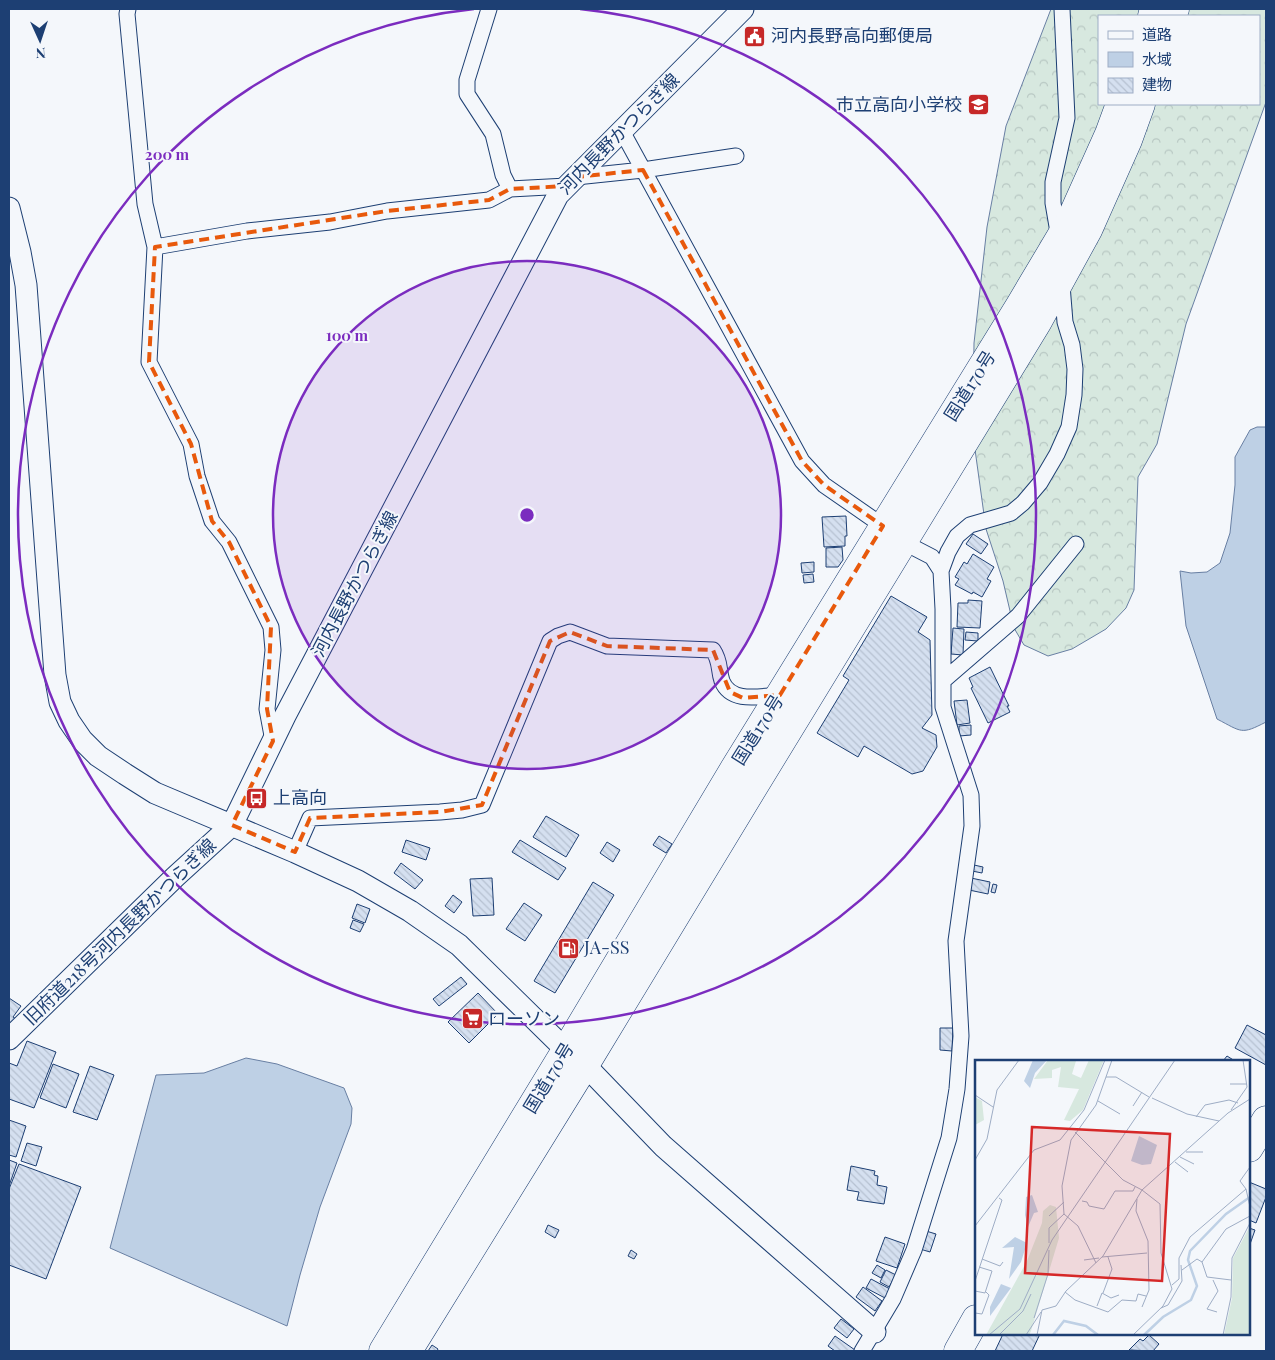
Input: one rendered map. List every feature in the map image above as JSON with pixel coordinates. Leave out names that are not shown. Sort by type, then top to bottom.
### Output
[{"type":"highway","name":"国道170号","points":[[383,1351],[576,1058],[893,534],[1070,221],[1109,134],[1120,105]]},
{"type":"highway","name":"国道170号","points":[[408,1351],[576,1058],[780,695],[1037,323],[1088,230],[1128,140],[1141,105]]},
{"type":"highway","points":[[1250,1146],[1266,1120]]},
{"type":"highway","points":[[958,1351],[975,1321]]},
{"type":"street","points":[[128,9],[146,204],[154,247],[149,362],[191,444],[197,476],[212,521],[229,542],[271,627],[273,650],[267,709],[273,741]]},
{"type":"street","points":[[489,9],[467,80],[467,94],[493,134],[503,175],[510,189]]},
{"type":"street","name":"河内長野かつらぎ線","points":[[232,825],[273,741],[558,195],[743,9]]},
{"type":"street","points":[[1060,239],[1053,203],[1053,182],[1067,118],[1062,9]]},
{"type":"street","points":[[622,131],[802,461],[824,485],[893,534],[932,557],[941,570]]},
{"type":"street","points":[[154,247],[247,231],[330,222],[387,211],[489,200],[510,189],[736,156]]},
{"type":"street","points":[[9,208],[26,285],[55,675],[60,702],[69,721],[82,740],[98,756],[155,793],[295,852],[358,881],[410,911],[459,946],[576,1058],[663,1146],[875,1332]]},
{"type":"street","points":[[862,1351],[893,1299],[914,1250],[950,1138],[957,1089],[960,1036],[956,941],[972,826],[971,795],[943,707],[941,570],[948,552],[958,536],[970,526],[1011,513],[1024,504],[1040,483],[1057,454],[1069,427],[1074,395],[1075,369],[1072,345],[1064,322],[1062,278]]},
{"type":"street","points":[[944,680],[1018,616],[1076,544]]},
{"type":"street","points":[[295,852],[310,818],[440,812],[462,810],[482,805],[550,641],[570,632],[607,646],[713,650],[718,658],[722,681],[730,692],[743,698],[780,695]]},
{"type":"street","name":"旧府道218号河内長野かつらぎ線","points":[[9,1039],[175,877],[232,825]]},
{"type":"highlighted area","points":[[643,170],[802,461],[824,485],[883,526],[780,695],[743,698],[730,692],[713,650],[607,646],[570,632],[550,641],[482,805],[440,812],[310,818],[295,852],[232,825],[273,741],[267,709],[271,627],[229,542],[212,521],[191,444],[149,362],[155,247],[387,211],[489,200],[510,189],[567,186],[576,177]]},
{"type":"green space","points":[[1051,9],[1266,9],[1266,102],[1186,324],[1157,444],[1138,477],[1134,590],[1126,608],[1106,629],[1072,649],[1048,656],[1024,645],[1014,628],[1003,581],[986,529],[973,435],[974,343],[987,227],[1006,126]]},
{"type":"water","points":[[1257,427],[1266,427],[1266,722],[1251,729],[1242,730],[1217,719],[1186,626],[1180,571],[1191,573],[1207,572],[1220,563],[1230,533],[1235,485],[1235,457],[1250,430]]},
{"type":"water","points":[[246,1058],[277,1064],[344,1088],[352,1108],[351,1124],[320,1207],[287,1326],[110,1248],[156,1075],[204,1073]]},
{"type":"building","points":[[846,516],[847,536],[845,536],[845,546],[824,547],[822,517]]},
{"type":"building","points":[[973,534],[988,544],[981,554],[966,544]]},
{"type":"building","points":[[842,547],[843,560],[838,567],[826,567],[826,548]]},
{"type":"building","points":[[973,554],[994,567],[987,579],[991,581],[982,597],[955,585],[959,579],[955,577],[964,562],[967,564]]},
{"type":"building","points":[[814,562],[814,572],[802,573],[801,563]]},
{"type":"building","points":[[813,574],[814,582],[804,583],[803,575]]},
{"type":"building","points":[[891,596],[927,617],[918,632],[930,640],[932,715],[922,728],[936,735],[937,747],[923,771],[912,774],[864,746],[858,757],[817,733],[849,680],[843,676]]},
{"type":"building","points":[[968,600],[982,601],[980,628],[957,627],[958,603],[968,603]]},
{"type":"building","points":[[953,628],[964,629],[963,655],[951,654]]},
{"type":"building","points":[[966,632],[978,633],[978,641],[965,640]]},
{"type":"building","points":[[990,667],[1009,706],[1007,706],[1010,712],[988,723],[971,688],[973,687],[969,678]]},
{"type":"building","points":[[967,700],[970,723],[957,725],[954,701]]},
{"type":"building","points":[[971,725],[971,735],[959,736],[959,726]]},
{"type":"building","points":[[546,816],[579,835],[566,857],[533,837]]},
{"type":"building","points":[[659,836],[672,844],[666,853],[653,845]]},
{"type":"building","points":[[406,840],[430,848],[426,860],[402,852]]},
{"type":"building","points":[[520,840],[566,868],[558,880],[512,852]]},
{"type":"building","points":[[607,842],[620,850],[613,862],[600,853]]},
{"type":"building","points":[[401,863],[423,880],[415,889],[394,873]]},
{"type":"building","points":[[974,865],[983,867],[982,873],[972,871]]},
{"type":"building","points":[[492,878],[494,915],[473,916],[470,879]]},
{"type":"building","points":[[971,878],[990,882],[988,894],[969,890]]},
{"type":"building","points":[[593,882],[614,895],[555,993],[534,981]]},
{"type":"building","points":[[993,884],[997,885],[995,893],[991,892]]},
{"type":"building","points":[[453,895],[462,902],[454,913],[445,906]]},
{"type":"building","points":[[524,903],[542,915],[525,941],[506,929]]},
{"type":"building","points":[[357,904],[370,909],[365,923],[352,918]]},
{"type":"building","points":[[353,920],[364,924],[360,932],[350,928]]},
{"type":"building","points":[[461,977],[467,984],[439,1006],[433,999]]},
{"type":"building","points":[[478,993],[498,1014],[469,1043],[448,1022]]},
{"type":"building","points":[[9,998],[21,1006],[13,1017],[16,1019],[9,1029]]},
{"type":"building","points":[[1247,1025],[1266,1035],[1266,1065],[1235,1048]]},
{"type":"building","points":[[940,1028],[953,1028],[952,1051],[940,1050]]},
{"type":"building","points":[[27,1041],[56,1052],[34,1108],[9,1099],[9,1063],[17,1066]]},
{"type":"building","points":[[1227,1056],[1233,1060],[1224,1060]]},
{"type":"building","points":[[53,1064],[79,1074],[66,1108],[40,1098]]},
{"type":"building","points":[[90,1066],[114,1075],[97,1120],[73,1112]]},
{"type":"building","points":[[9,1120],[26,1126],[16,1157],[9,1155]]},
{"type":"building","points":[[27,1143],[42,1147],[36,1166],[21,1161]]},
{"type":"building","points":[[9,1160],[17,1163],[9,1186]]},
{"type":"building","points":[[19,1164],[81,1187],[46,1279],[9,1265],[9,1189]]},
{"type":"building","points":[[851,1166],[875,1171],[874,1175],[878,1176],[877,1185],[887,1187],[884,1204],[857,1200],[859,1192],[847,1190]]},
{"type":"building","points":[[1250,1182],[1266,1189],[1266,1197],[1256,1223],[1250,1220]]},
{"type":"building","points":[[548,1225],[559,1230],[555,1238],[545,1232]]},
{"type":"building","points":[[1250,1228],[1255,1230],[1250,1244]]},
{"type":"building","points":[[926,1231],[936,1234],[930,1252],[920,1249]]},
{"type":"building","points":[[885,1237],[905,1244],[897,1268],[876,1261]]},
{"type":"building","points":[[631,1250],[637,1254],[634,1259],[628,1256]]},
{"type":"building","points":[[877,1265],[885,1270],[881,1278],[872,1273]]},
{"type":"building","points":[[886,1270],[896,1275],[889,1287],[880,1282]]},
{"type":"building","points":[[871,1279],[890,1289],[885,1298],[866,1288]]},
{"type":"building","points":[[863,1287],[882,1301],[875,1311],[856,1297]]},
{"type":"building","points":[[841,1319],[854,1329],[847,1338],[834,1328]]},
{"type":"building","points":[[1003,1335],[1040,1335],[1032,1351],[995,1351]]},
{"type":"building","points":[[1149,1335],[1159,1344],[1153,1351],[1129,1350],[1140,1339],[1143,1341]]},
{"type":"building","points":[[835,1336],[855,1350],[835,1351],[828,1346]]},
{"type":"building","points":[[432,1345],[438,1349],[437,1351],[428,1351]]},
{"type":"place","name":"河内長野高向郵便局","points":[[755,36]]},
{"type":"place","name":"市立高向小学校","points":[[978,105]]},
{"type":"place","name":"上高向","points":[[257,798]]},
{"type":"place","name":"JA-SS","points":[[568,948]]},
{"type":"place","name":"ローソン","points":[[472,1019]]}]
